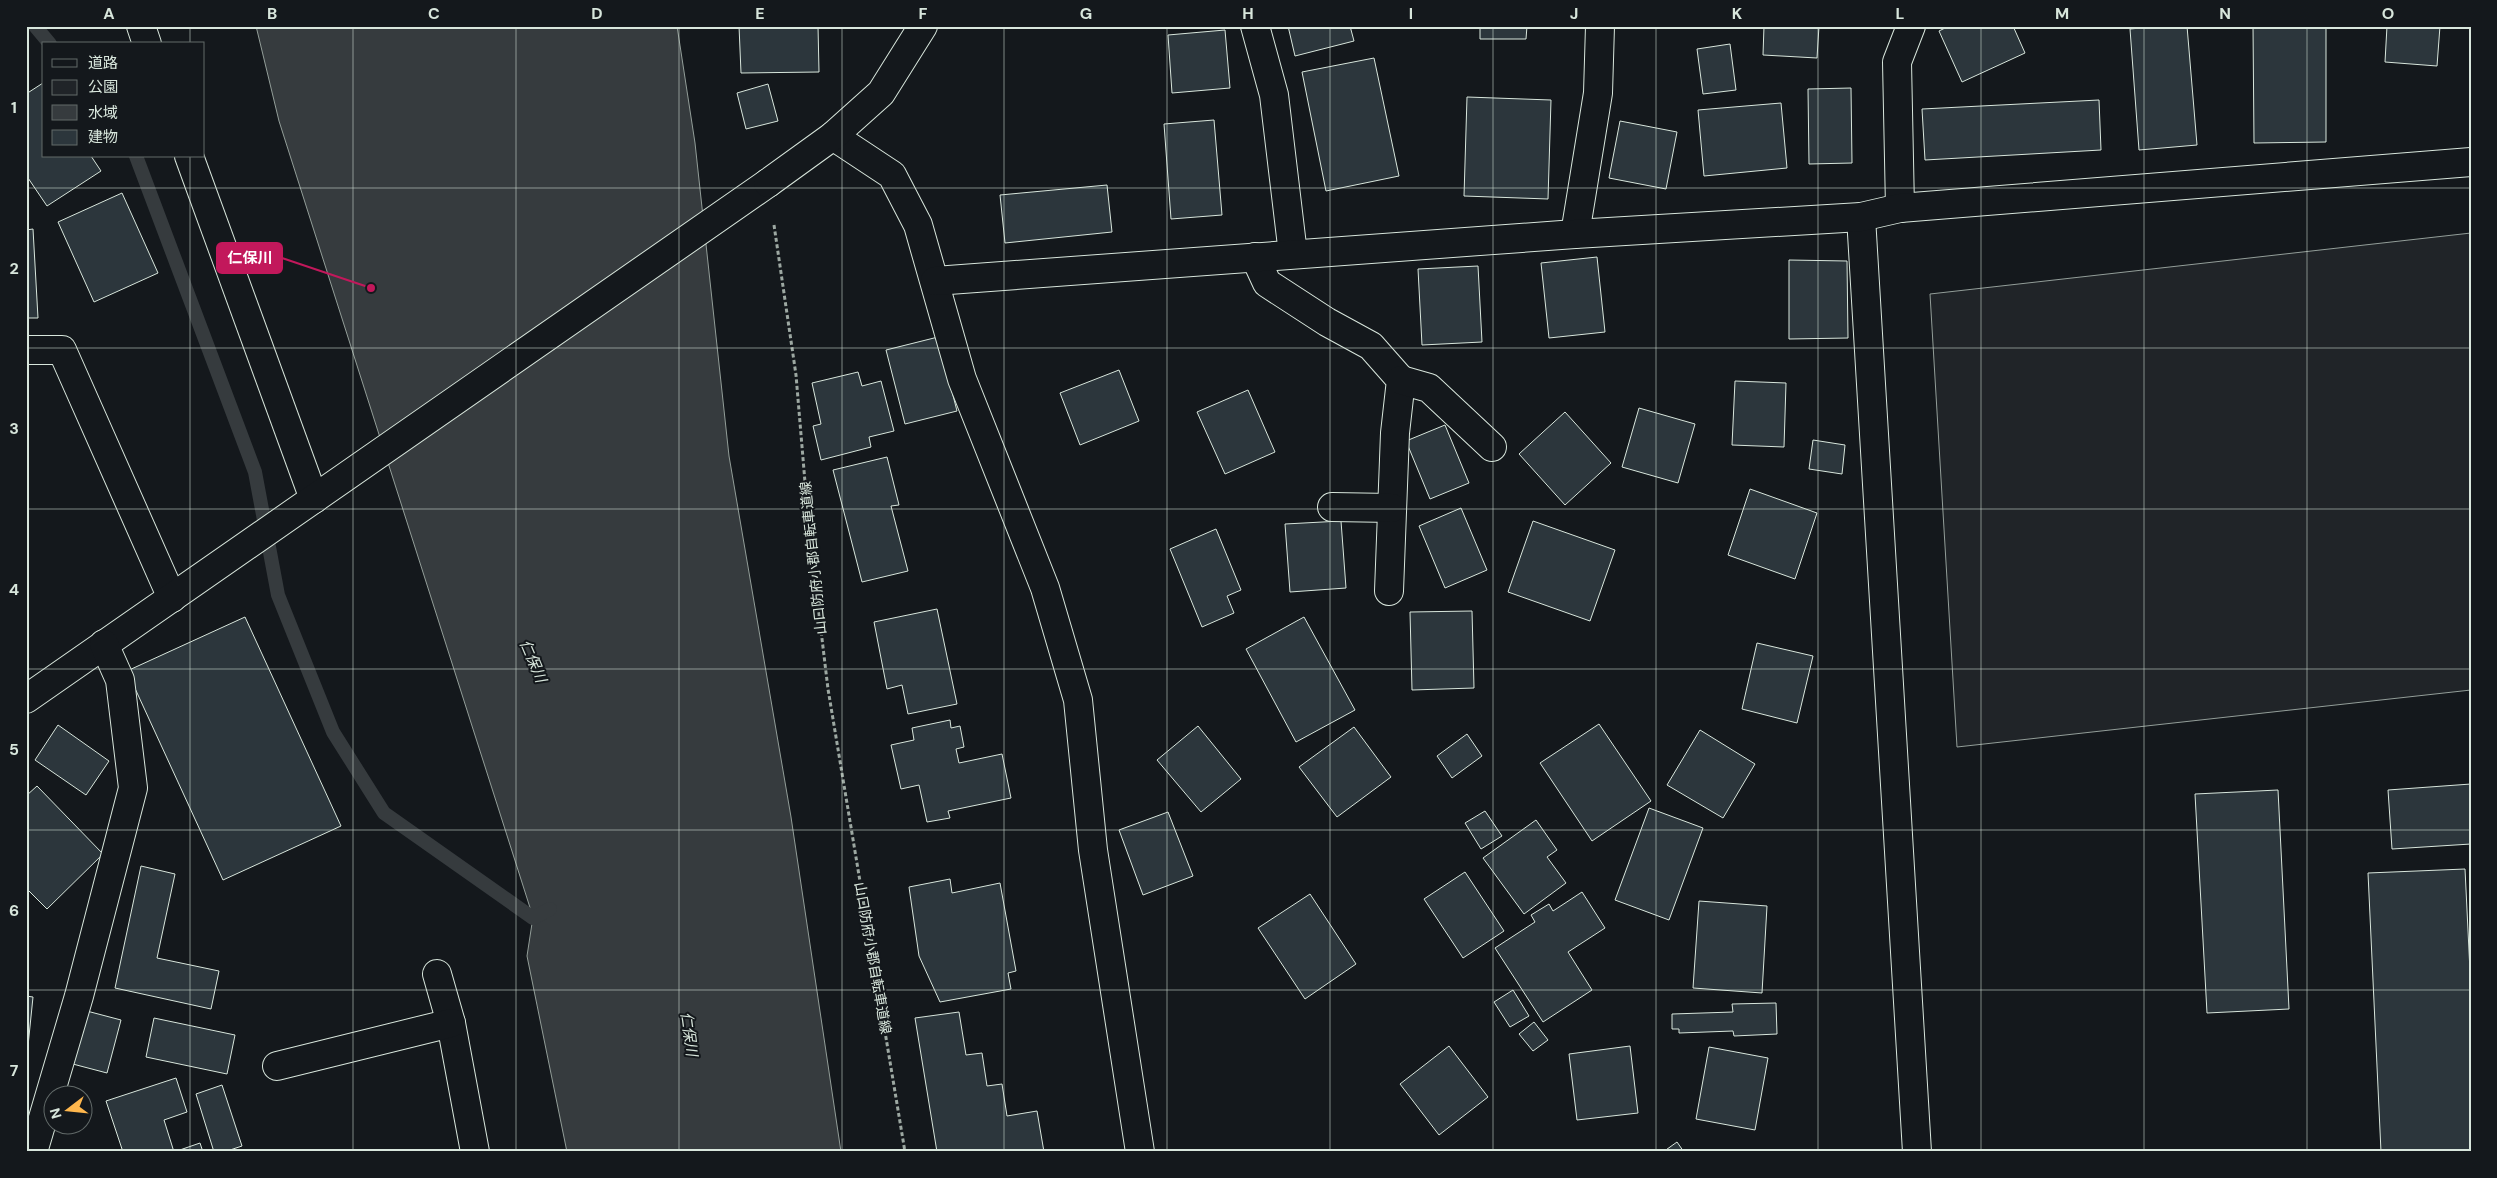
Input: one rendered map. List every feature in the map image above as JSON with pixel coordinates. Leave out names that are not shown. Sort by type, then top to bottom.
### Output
[{"type":"street","points":[[141,26],[146,42]]},
{"type":"street","points":[[26,699],[833,136],[881,93],[923,26]]},
{"type":"street","points":[[1255,26],[1274,94],[1293,254]]},
{"type":"street","points":[[1575,234],[1598,93],[1600,26]]},
{"type":"street","points":[[1900,208],[1897,62],[1911,26]]},
{"type":"street","points":[[833,136],[892,175],[918,225],[962,379],[1045,588],[1078,700],[1093,850],[1140,1152]]},
{"type":"street","points":[[190,158],[314,499]]},
{"type":"street","points":[[935,281],[1575,234],[1861,217],[1900,208],[2471,162]]},
{"type":"street","points":[[1861,217],[1917,1152]]},
{"type":"street","points":[[1255,257],[1266,282],[1328,322],[1371,346],[1401,380],[1429,388],[1492,447]]},
{"type":"street","points":[[26,350],[62,350],[172,598]]},
{"type":"street","points":[[1389,591],[1395,433],[1401,380]]},
{"type":"street","points":[[1332,507],[1392,508]]},
{"type":"street","points":[[33,1152],[79,996],[133,788],[120,680],[104,644]]},
{"type":"street","points":[[437,974],[451,1023],[475,1152]]},
{"type":"street","points":[[277,1066],[451,1023]]},
{"type":"path","name":"山口防府小郡自転車道線","points":[[759,188],[796,375],[809,530],[828,689],[905,1152]]},
{"type":"green space","points":[[2471,233],[2471,690],[1957,747],[1930,294]]},
{"type":"water","points":[[256,26],[677,26],[695,143],[729,456],[791,817],[841,1152],[567,1152],[527,956],[533,917],[279,121]]},
{"type":"building","points":[[739,26],[818,26],[819,72],[741,73]]},
{"type":"building","points":[[1288,26],[1350,26],[1354,41],[1295,56]]},
{"type":"building","points":[[1480,26],[1527,26],[1526,39],[1480,39]]},
{"type":"building","points":[[1764,26],[1819,26],[1817,58],[1763,55]]},
{"type":"building","points":[[1949,26],[2013,26],[2025,53],[1962,82],[1939,31]]},
{"type":"building","points":[[2187,26],[2197,145],[2139,150],[2130,29]]},
{"type":"building","points":[[2253,26],[2326,26],[2326,142],[2254,143]]},
{"type":"building","points":[[2387,26],[2440,26],[2437,66],[2385,62]]},
{"type":"building","points":[[1225,30],[1230,88],[1172,93],[1168,35]]},
{"type":"building","points":[[1730,44],[1736,90],[1703,94],[1697,49]]},
{"type":"building","points":[[1374,58],[1399,176],[1326,191],[1302,72]]},
{"type":"building","points":[[42,84],[42,158],[92,158],[101,171],[47,206],[26,175],[26,94]]},
{"type":"building","points":[[768,84],[778,121],[746,129],[737,93]]},
{"type":"building","points":[[1851,88],[1852,163],[1809,164],[1808,89]]},
{"type":"building","points":[[1467,97],[1551,100],[1548,199],[1464,196]]},
{"type":"building","points":[[2099,100],[2101,150],[1925,160],[1922,109]]},
{"type":"building","points":[[1781,103],[1787,168],[1704,176],[1698,110]]},
{"type":"building","points":[[1214,120],[1222,215],[1171,219],[1164,124]]},
{"type":"building","points":[[1620,121],[1677,132],[1666,189],[1609,178]]},
{"type":"building","points":[[1107,185],[1112,232],[1005,243],[1000,195]]},
{"type":"building","points":[[122,193],[158,273],[94,302],[58,222]]},
{"type":"building","points":[[33,229],[38,318],[26,318],[26,230]]},
{"type":"building","points":[[1597,257],[1605,332],[1549,338],[1541,263]]},
{"type":"building","points":[[1789,260],[1847,261],[1848,338],[1789,339]]},
{"type":"building","points":[[1478,266],[1482,342],[1422,345],[1418,269]]},
{"type":"building","points":[[938,337],[957,411],[905,424],[886,350]]},
{"type":"building","points":[[1119,370],[1139,421],[1080,445],[1060,393]]},
{"type":"building","points":[[858,372],[862,386],[881,381],[894,431],[869,437],[871,447],[821,460],[813,426],[821,424],[812,383]]},
{"type":"building","points":[[1735,381],[1786,383],[1784,447],[1732,445]]},
{"type":"building","points":[[1248,390],[1275,452],[1225,474],[1197,412]]},
{"type":"building","points":[[1639,408],[1695,424],[1678,483],[1622,467]]},
{"type":"building","points":[[1565,412],[1611,463],[1565,505],[1519,454]]},
{"type":"building","points":[[1445,425],[1469,483],[1430,499],[1406,441]]},
{"type":"building","points":[[1813,440],[1845,445],[1842,474],[1809,469]]},
{"type":"building","points":[[887,457],[899,505],[891,506],[908,571],[862,582],[833,470]]},
{"type":"building","points":[[1750,489],[1817,513],[1795,579],[1728,555]]},
{"type":"building","points":[[1461,508],[1487,570],[1445,588],[1419,526]]},
{"type":"building","points":[[1341,521],[1346,588],[1290,592],[1285,524]]},
{"type":"building","points":[[1533,521],[1615,550],[1590,621],[1508,592]]},
{"type":"building","points":[[1216,529],[1241,590],[1227,596],[1234,613],[1202,627],[1170,549]]},
{"type":"building","points":[[937,609],[957,704],[908,714],[902,685],[887,689],[874,622]]},
{"type":"building","points":[[1472,611],[1474,688],[1412,690],[1410,612]]},
{"type":"building","points":[[245,617],[341,826],[223,880],[127,671]]},
{"type":"building","points":[[1304,617],[1355,710],[1296,742],[1246,649]]},
{"type":"building","points":[[1757,643],[1813,656],[1797,723],[1742,709]]},
{"type":"building","points":[[950,720],[951,728],[960,726],[964,747],[956,749],[959,763],[1002,754],[1011,798],[948,811],[950,818],[927,822],[919,785],[901,789],[891,745],[914,740],[912,728]]},
{"type":"building","points":[[1599,724],[1651,801],[1592,841],[1540,763]]},
{"type":"building","points":[[58,725],[109,761],[86,795],[35,760]]},
{"type":"building","points":[[1198,726],[1241,779],[1201,812],[1157,760]]},
{"type":"building","points":[[1354,727],[1391,777],[1337,817],[1299,767]]},
{"type":"building","points":[[1700,730],[1755,764],[1723,818],[1667,785]]},
{"type":"building","points":[[1467,734],[1482,756],[1452,778],[1437,756]]},
{"type":"building","points":[[2471,784],[2471,844],[2392,849],[2388,790]]},
{"type":"building","points":[[37,786],[103,854],[47,909],[26,888],[26,796]]},
{"type":"building","points":[[2278,790],[2289,1009],[2207,1013],[2195,794]]},
{"type":"building","points":[[1649,808],[1703,828],[1669,920],[1615,900]]},
{"type":"building","points":[[1485,811],[1502,836],[1481,849],[1465,823]]},
{"type":"building","points":[[1168,812],[1193,876],[1143,895],[1119,830]]},
{"type":"building","points":[[1536,820],[1557,850],[1547,857],[1566,883],[1524,914],[1483,858]]},
{"type":"building","points":[[141,866],[175,874],[157,958],[219,971],[211,1009],[115,988]]},
{"type":"building","points":[[2465,869],[2471,992],[2471,1152],[2381,1152],[2368,873]]},
{"type":"building","points":[[1465,872],[1504,931],[1463,958],[1424,899]]},
{"type":"building","points":[[950,879],[952,893],[1000,883],[1016,971],[1008,973],[1011,989],[940,1002],[919,956],[909,887]]},
{"type":"building","points":[[1582,892],[1605,928],[1568,952],[1592,990],[1543,1022],[1495,948],[1535,922],[1531,915],[1549,904],[1553,911]]},
{"type":"building","points":[[1310,894],[1356,964],[1305,999],[1258,928]]},
{"type":"building","points":[[1699,901],[1767,906],[1762,993],[1693,988]]},
{"type":"building","points":[[1513,990],[1529,1016],[1510,1027],[1494,1002]]},
{"type":"building","points":[[26,996],[33,997],[28,1046],[26,1046]]},
{"type":"building","points":[[1776,1003],[1777,1034],[1734,1036],[1733,1031],[1679,1033],[1679,1029],[1672,1029],[1672,1014],[1733,1012],[1732,1004]]},
{"type":"building","points":[[83,1010],[121,1020],[107,1073],[69,1063]]},
{"type":"building","points":[[959,1012],[966,1055],[982,1053],[987,1086],[1002,1084],[1007,1116],[1037,1111],[1044,1152],[937,1152],[915,1018]]},
{"type":"building","points":[[154,1018],[235,1035],[227,1074],[146,1057]]},
{"type":"building","points":[[1534,1022],[1548,1040],[1533,1051],[1519,1034]]},
{"type":"building","points":[[1449,1046],[1488,1097],[1439,1135],[1400,1084]]},
{"type":"building","points":[[1630,1046],[1638,1113],[1577,1120],[1569,1054]]},
{"type":"building","points":[[1709,1047],[1768,1058],[1755,1130],[1696,1119]]},
{"type":"building","points":[[176,1078],[187,1112],[164,1120],[174,1152],[123,1152],[106,1101]]},
{"type":"building","points":[[222,1085],[242,1146],[224,1152],[214,1152],[196,1094]]},
{"type":"building","points":[[1677,1142],[1684,1152],[1663,1152]]},
{"type":"building","points":[[200,1143],[203,1152],[174,1152]]},
{"type":"waterway","points":[[35,26],[48,42]]},
{"type":"waterway","points":[[137,158],[255,472],[278,595],[333,732],[384,813],[533,918],[550,909]]},
{"type":"place","name":"仁保川","points":[[371,288]]}]
